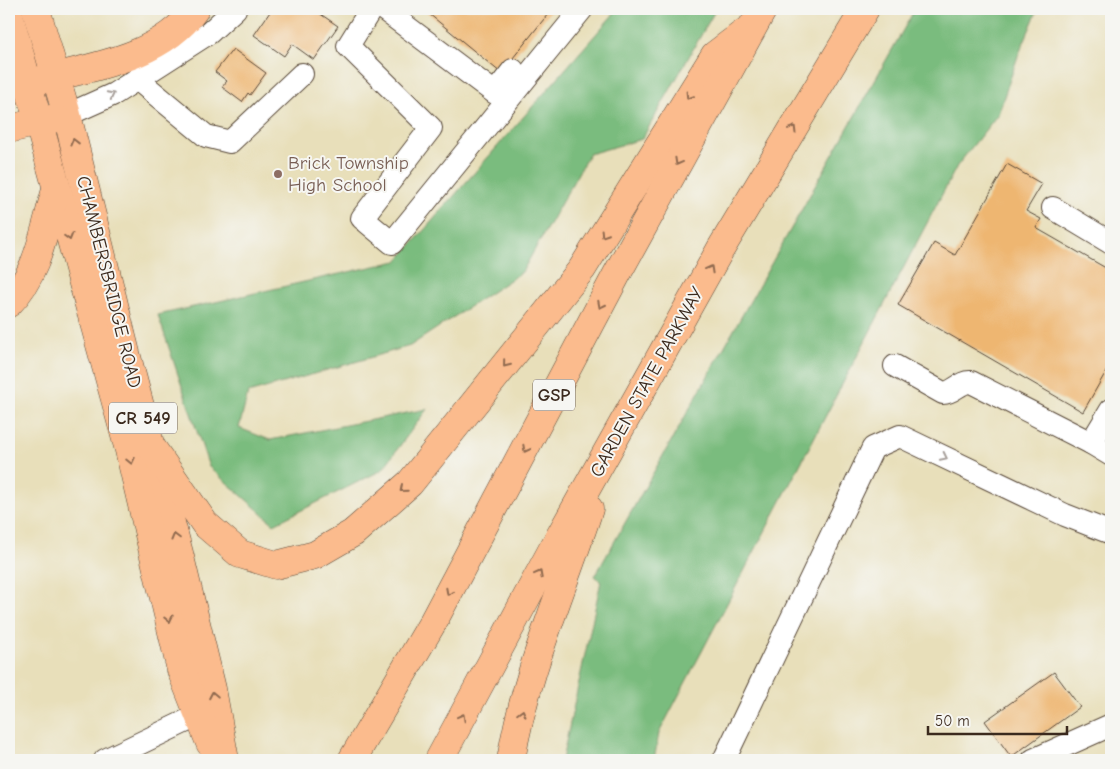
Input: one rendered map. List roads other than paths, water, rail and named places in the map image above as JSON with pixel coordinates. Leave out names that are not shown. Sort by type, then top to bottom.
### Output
[{"type":"main road","points":[[18,86],[55,76],[136,67],[174,33],[195,9]]},
{"type":"main road","name":"GARDEN STATE PARKWAY","points":[[439,760],[720,250],[866,9]]},
{"type":"main road","name":"CHAMBERSBRIDGE ROAD","points":[[9,15],[18,86],[39,122],[56,190],[129,450],[181,670],[217,760]]},
{"type":"main road","name":"CHAMBERSBRIDGE ROAD","points":[[39,15],[67,116],[179,553],[212,689],[225,760]]},
{"type":"main road","points":[[150,445],[205,524],[240,554],[276,565],[315,555],[353,533],[410,483],[582,269],[715,54],[758,18]]},
{"type":"main road","name":"GSP","points":[[352,760],[433,622],[617,274],[758,18]]},
{"type":"main road","points":[[9,130],[67,116]]},
{"type":"main road","points":[[9,303],[29,277],[38,255],[56,190]]},
{"type":"main road","points":[[511,760],[515,736],[541,646],[572,562],[609,449]]},
{"type":"lane","points":[[67,116],[114,94],[136,67],[209,33],[235,9]]},
{"type":"lane","points":[[371,9],[348,46],[431,128],[362,218],[392,243],[582,9]]},
{"type":"lane","points":[[383,9],[495,94],[562,9]]},
{"type":"lane","points":[[136,67],[206,136],[230,142],[302,74]]},
{"type":"lane","points":[[1053,208],[1111,243]]},
{"type":"lane","points":[[895,366],[943,393],[950,393],[966,382],[971,382],[1111,455]]},
{"type":"lane","points":[[1090,443],[1111,410]]},
{"type":"lane","points":[[724,760],[873,448],[900,436],[1065,515],[1111,533]]},
{"type":"lane","points":[[105,760],[199,715]]},
{"type":"lane","points":[[1033,760],[1111,725]]},
{"type":"place","name":"Brick Township High School","points":[[278,174]]}]
